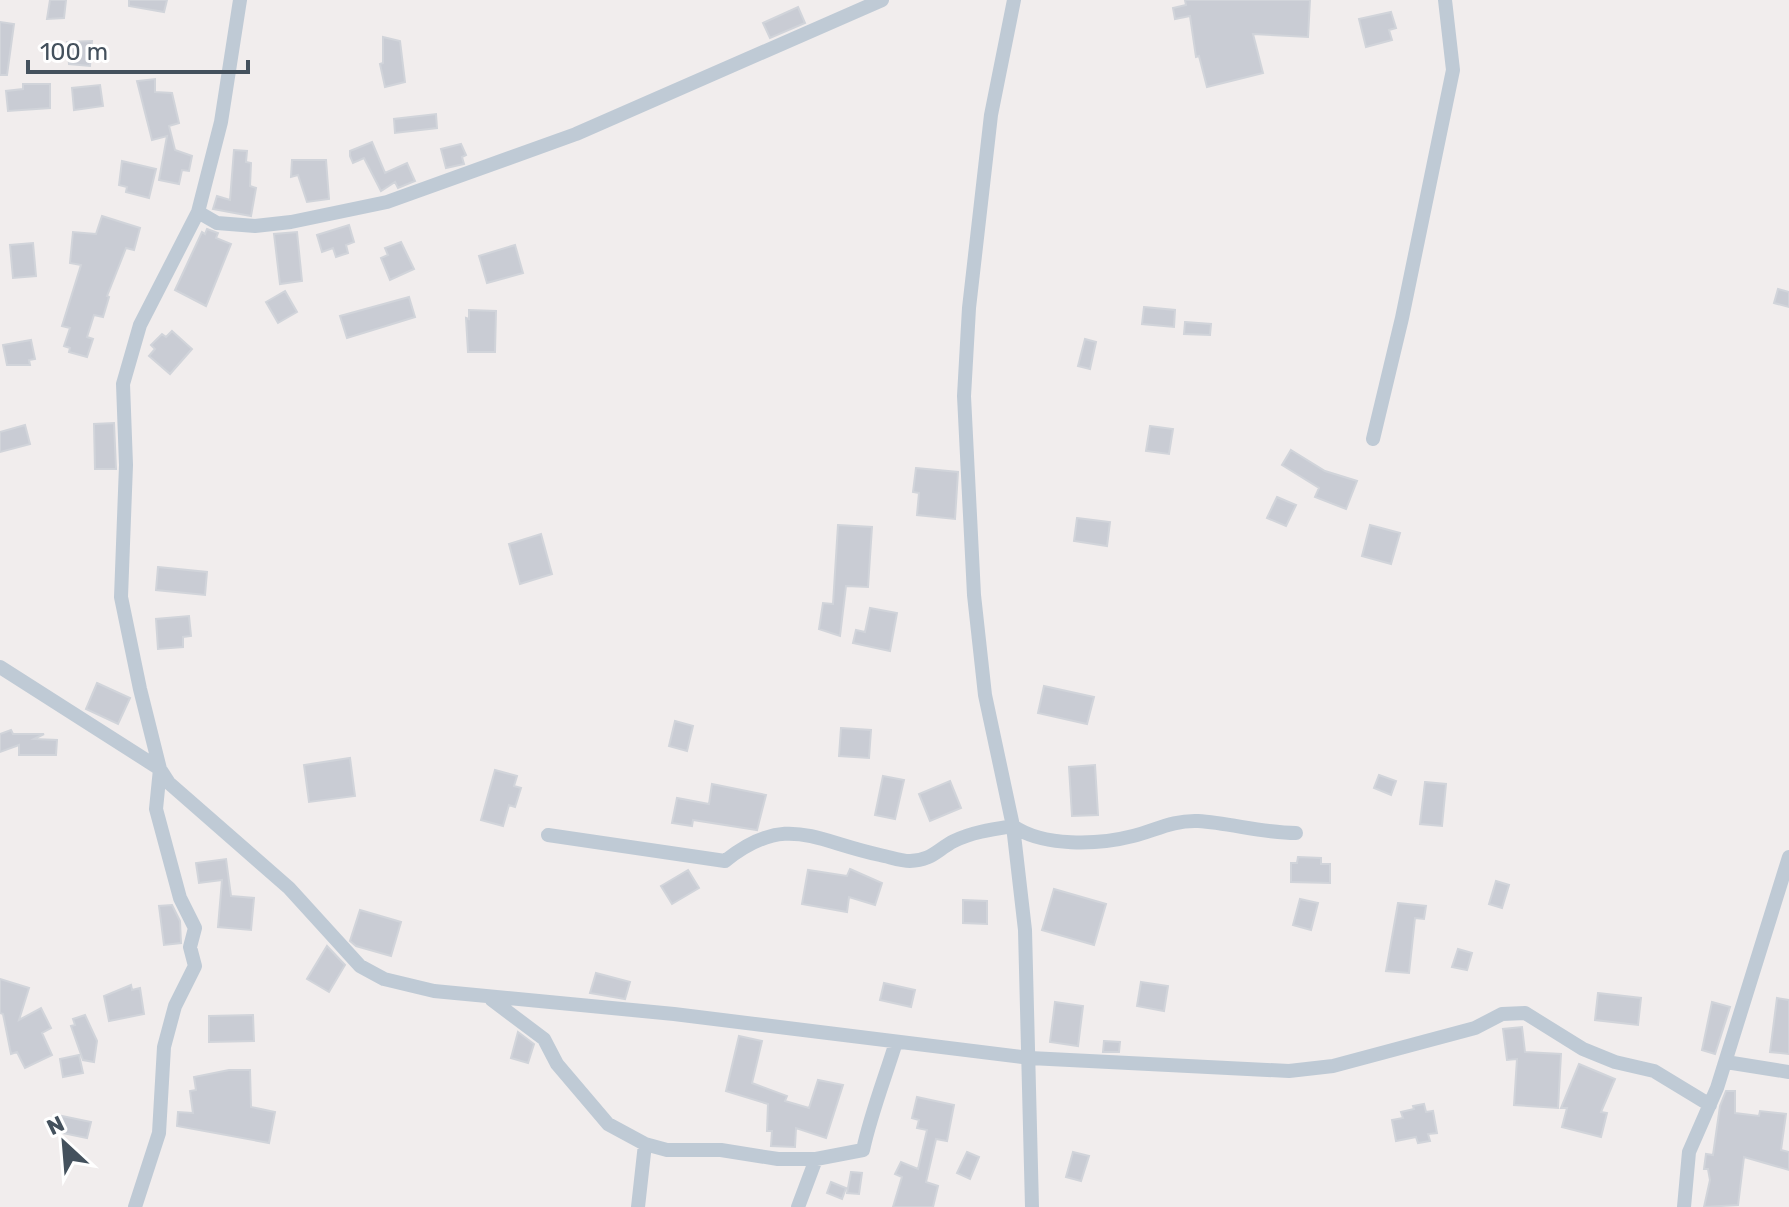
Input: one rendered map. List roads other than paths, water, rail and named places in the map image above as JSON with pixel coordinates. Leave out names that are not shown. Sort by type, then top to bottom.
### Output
[{"type":"street","points":[[135,1207],[159,1133],[164,1047],[175,1006],[195,966],[190,947],[195,928],[180,898],[156,809],[160,769],[121,597],[126,488],[123,384],[140,325],[198,212],[221,122],[240,0]]},
{"type":"street","points":[[198,212],[217,223],[255,226],[291,222],[399,198],[576,134],[882,0]]},
{"type":"street","points":[[1014,0],[991,115],[969,308],[964,396],[974,595],[985,695],[1013,826],[1025,930],[1032,1207]]},
{"type":"street","points":[[1373,439],[1402,318],[1453,70],[1445,0]]},
{"type":"street","points":[[0,667],[160,769],[169,783],[289,888],[360,966],[384,979],[434,991],[674,1014],[1030,1058],[1311,1070],[1475,1028],[1514,1011],[1525,1013],[1601,1057],[1654,1071],[1710,1105]]},
{"type":"street","points":[[548,835],[725,861],[746,844],[768,835],[796,833],[910,861],[935,856],[952,842],[972,835],[1013,826],[1028,836],[1060,840],[1131,837],[1157,825],[1179,821],[1296,833]]},
{"type":"street","points":[[1684,1207],[1689,1152],[1726,1062],[1789,857]]},
{"type":"street","points":[[488,997],[544,1039],[557,1064],[608,1124],[645,1144],[667,1150],[721,1150],[778,1159],[816,1159],[863,1150],[870,1118],[878,1103],[896,1042]]},
{"type":"street","points":[[1726,1062],[1789,1072]]},
{"type":"street","points":[[638,1207],[645,1144]]},
{"type":"street","points":[[798,1207],[816,1159]]}]
